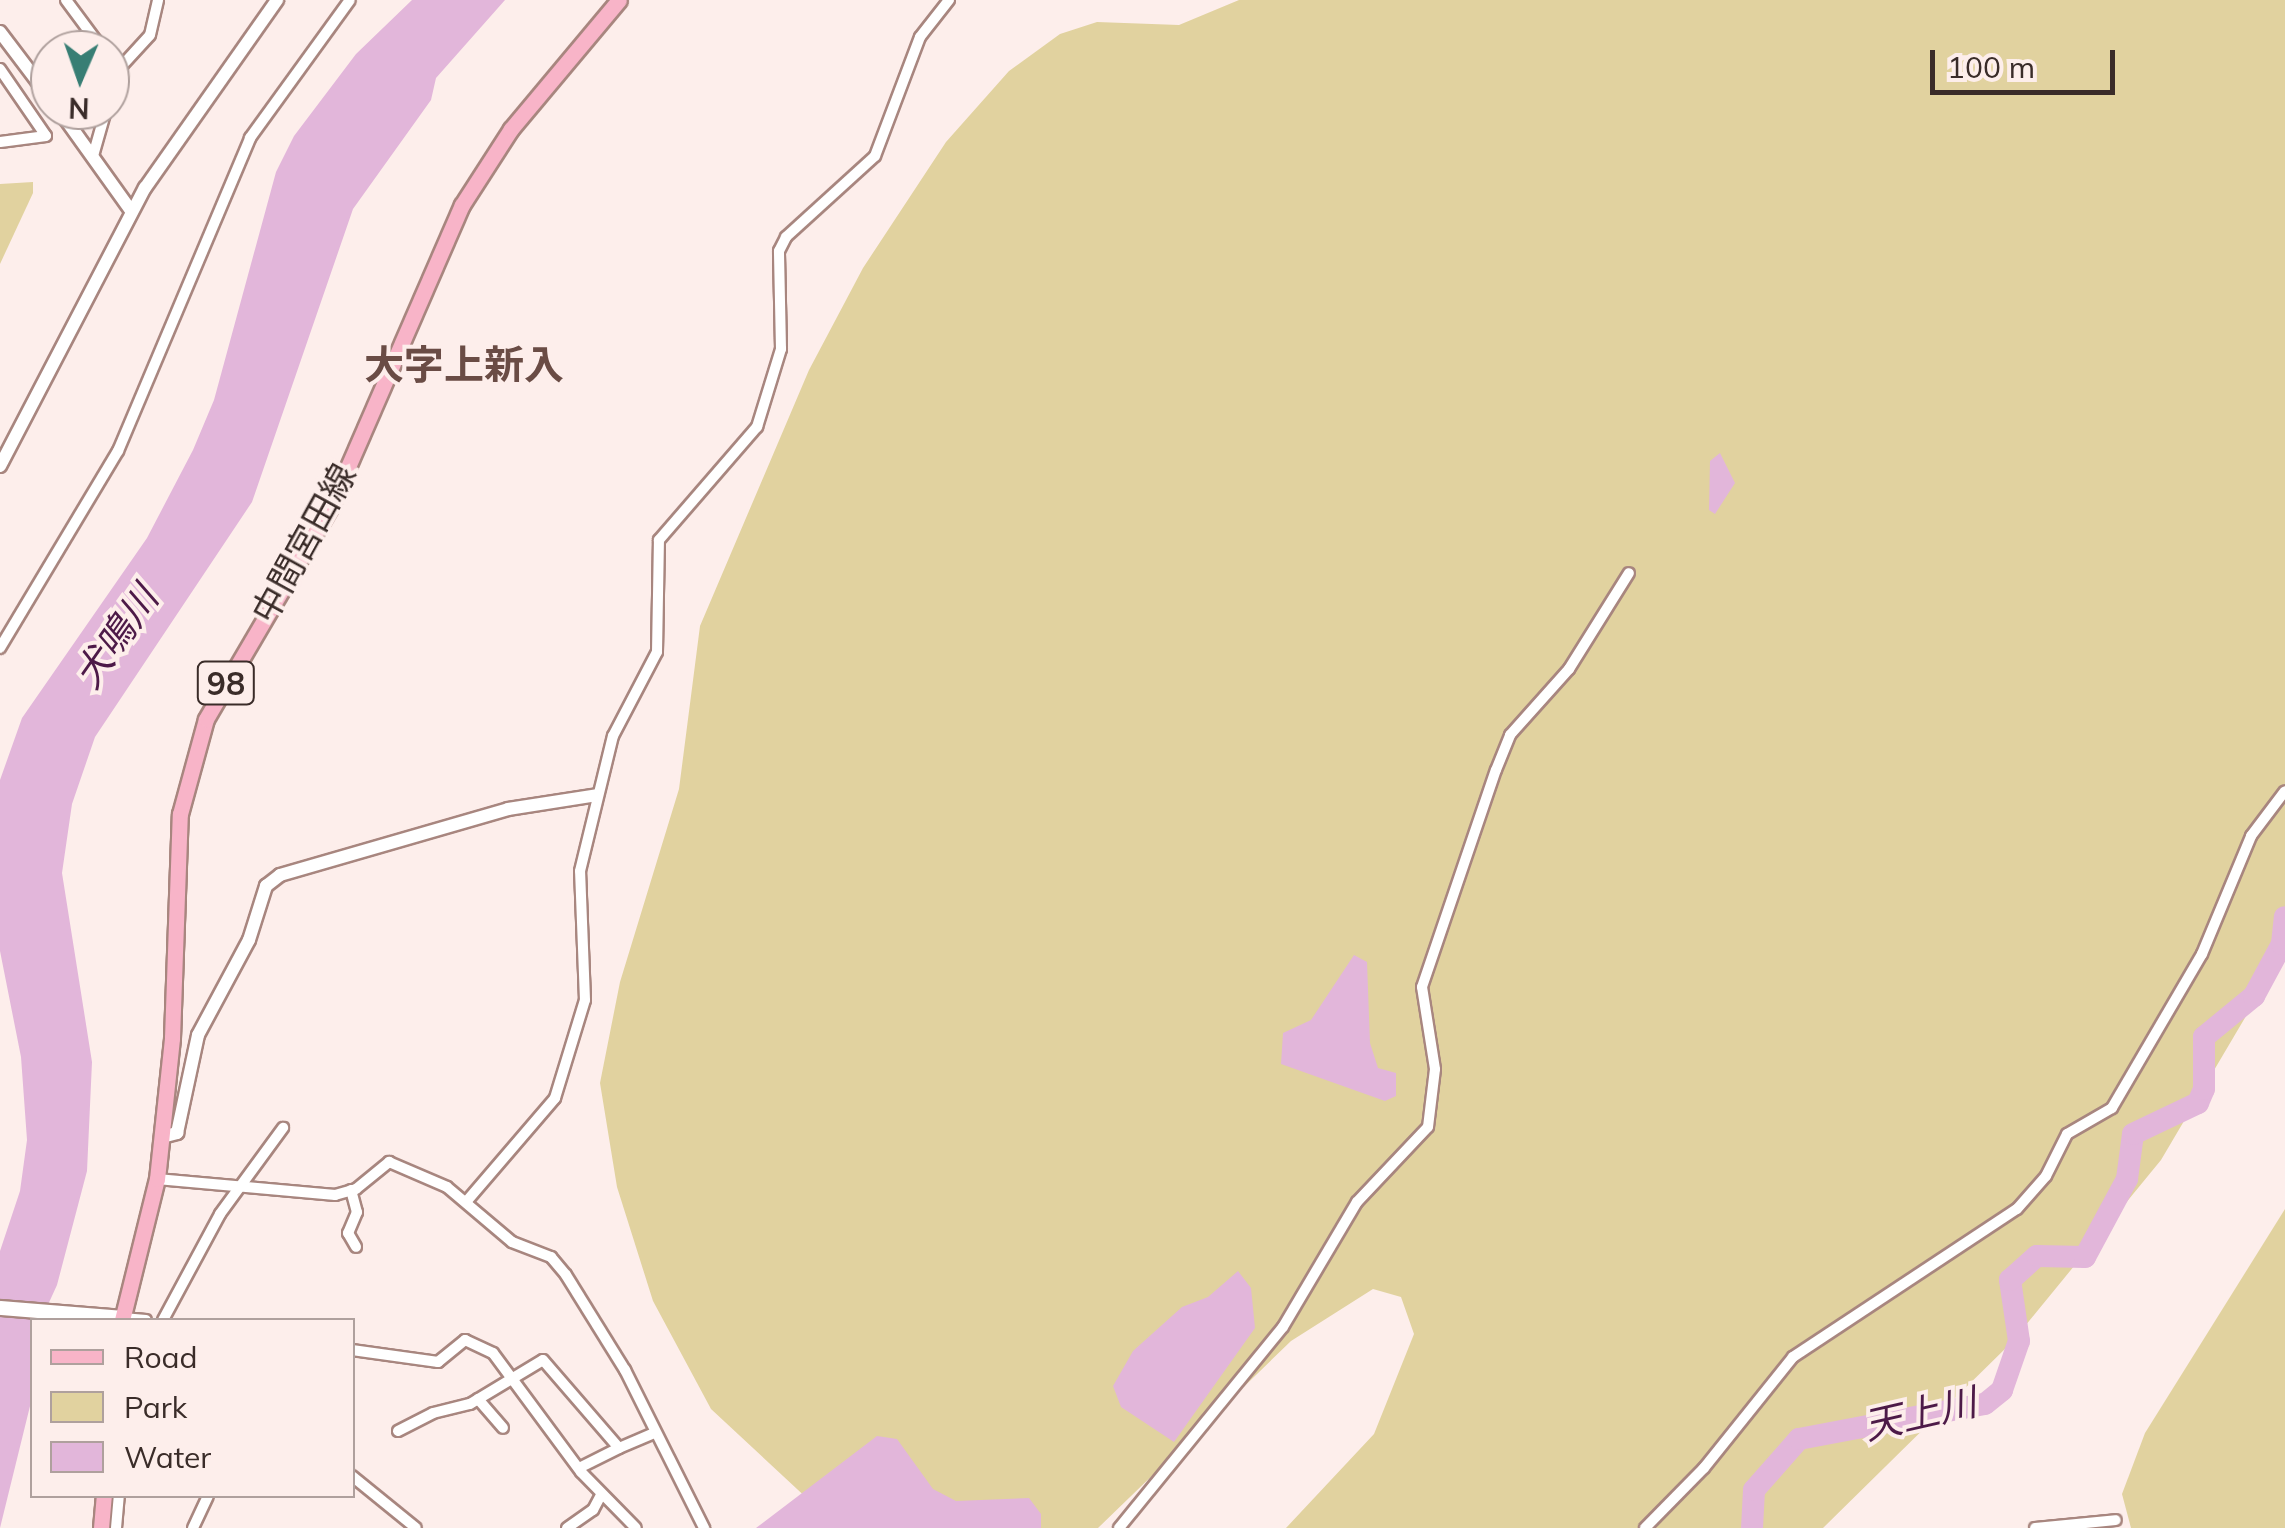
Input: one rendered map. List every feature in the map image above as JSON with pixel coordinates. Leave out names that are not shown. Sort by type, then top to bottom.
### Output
[{"type":"main road","name":"中間宮田線","points":[[122,1318],[157,1178],[180,814],[206,719],[330,506],[462,204],[511,128],[619,0]]},
{"type":"main road","points":[[0,1308],[112,1318]]},
{"type":"main road","points":[[101,1528],[104,1498]]},
{"type":"street","points":[[66,0],[88,30]]},
{"type":"street","points":[[130,57],[150,35],[158,0]]},
{"type":"street","points":[[0,466],[132,212],[277,0]]},
{"type":"street","points":[[0,648],[118,451],[250,138],[350,0]]},
{"type":"street","points":[[466,1202],[554,1098],[584,1000],[580,871],[612,736],[657,652],[659,540],[757,427],[782,349],[779,252],[786,237],[875,156],[920,38],[949,0]]},
{"type":"street","points":[[0,32],[30,72]]},
{"type":"street","points":[[0,142],[46,136],[2,74]]},
{"type":"street","points":[[73,130],[132,212]]},
{"type":"street","points":[[92,156],[100,130]]},
{"type":"street","points":[[1119,1528],[1283,1327],[1357,1202],[1428,1128],[1436,1069],[1422,988],[1496,770],[1510,736],[1569,669],[1629,573]]},
{"type":"street","points":[[1645,1528],[1686,1489],[1794,1357],[2017,1209],[2046,1176],[2066,1134],[2112,1108],[2202,954],[2251,836],[2285,791]]},
{"type":"street","points":[[162,1137],[178,1133],[198,1035],[248,940],[266,886],[280,875],[508,808],[598,794]]},
{"type":"street","points":[[164,1318],[238,1187],[283,1128]]},
{"type":"street","points":[[157,1178],[310,1197],[352,1190],[389,1162],[466,1202],[512,1242],[551,1256],[625,1370],[652,1434],[704,1528]]},
{"type":"street","points":[[352,1190],[357,1212],[348,1233],[356,1247]]},
{"type":"street","points":[[355,1350],[438,1362],[464,1340],[493,1353],[600,1495],[636,1528]]},
{"type":"street","points":[[398,1432],[478,1399],[550,1361],[619,1448]]},
{"type":"street","points":[[478,1399],[502,1428]]},
{"type":"street","points":[[579,1468],[652,1434]]},
{"type":"street","points":[[355,1478],[416,1528]]},
{"type":"street","points":[[568,1528],[593,1510],[600,1495]]},
{"type":"street","points":[[116,1528],[119,1498]]},
{"type":"street","points":[[194,1528],[207,1498]]},
{"type":"street","points":[[2035,1528],[2116,1520]]},
{"type":"green space","points":[[1239,0],[2285,0],[2285,950],[2161,1160],[2011,1343],[1823,1528],[1286,1528],[1374,1434],[1414,1334],[1401,1297],[1373,1289],[1291,1341],[1098,1528],[839,1528],[711,1409],[653,1301],[617,1187],[600,1083],[620,982],[679,789],[700,626],[809,370],[863,268],[946,142],[1009,71],[1060,34],[1097,22],[1179,25]]},
{"type":"green space","points":[[33,182],[33,193],[0,264],[0,184]]},
{"type":"green space","points":[[2285,1209],[2285,1528],[2131,1528],[2122,1494],[2145,1433]]},
{"type":"water","name":"犬鳴川","points":[[412,0],[505,0],[436,78],[431,100],[353,209],[252,502],[95,737],[72,804],[62,873],[92,1062],[87,1171],[57,1285],[42,1318],[30,1318],[30,1406],[0,1528],[0,1251],[20,1191],[27,1140],[21,1057],[0,951],[0,780],[22,718],[147,538],[193,450],[214,400],[276,172],[294,136],[356,54]]},
{"type":"water","points":[[1720,453],[1735,483],[1715,514],[1709,510],[1710,461]]},
{"type":"water","points":[[1354,955],[1367,962],[1370,1043],[1378,1068],[1396,1073],[1396,1096],[1385,1101],[1281,1064],[1283,1033],[1311,1020]]},
{"type":"water","points":[[1238,1271],[1251,1288],[1255,1328],[1174,1442],[1121,1407],[1113,1386],[1133,1351],[1182,1307],[1208,1297]]},
{"type":"water","points":[[877,1436],[897,1439],[933,1489],[956,1501],[1029,1498],[1041,1514],[1041,1528],[756,1528]]},
{"type":"waterway","name":"天上川","points":[[1752,1528],[1754,1490],[1799,1439],[1985,1404],[2002,1390],[2019,1341],[2010,1280],[2037,1256],[2085,1257],[2127,1179],[2133,1134],[2198,1103],[2204,1089],[2204,1037],[2254,996],[2282,944],[2285,917]]},
{"type":"district","name":"大字上新入","points":[[464,364]]}]
